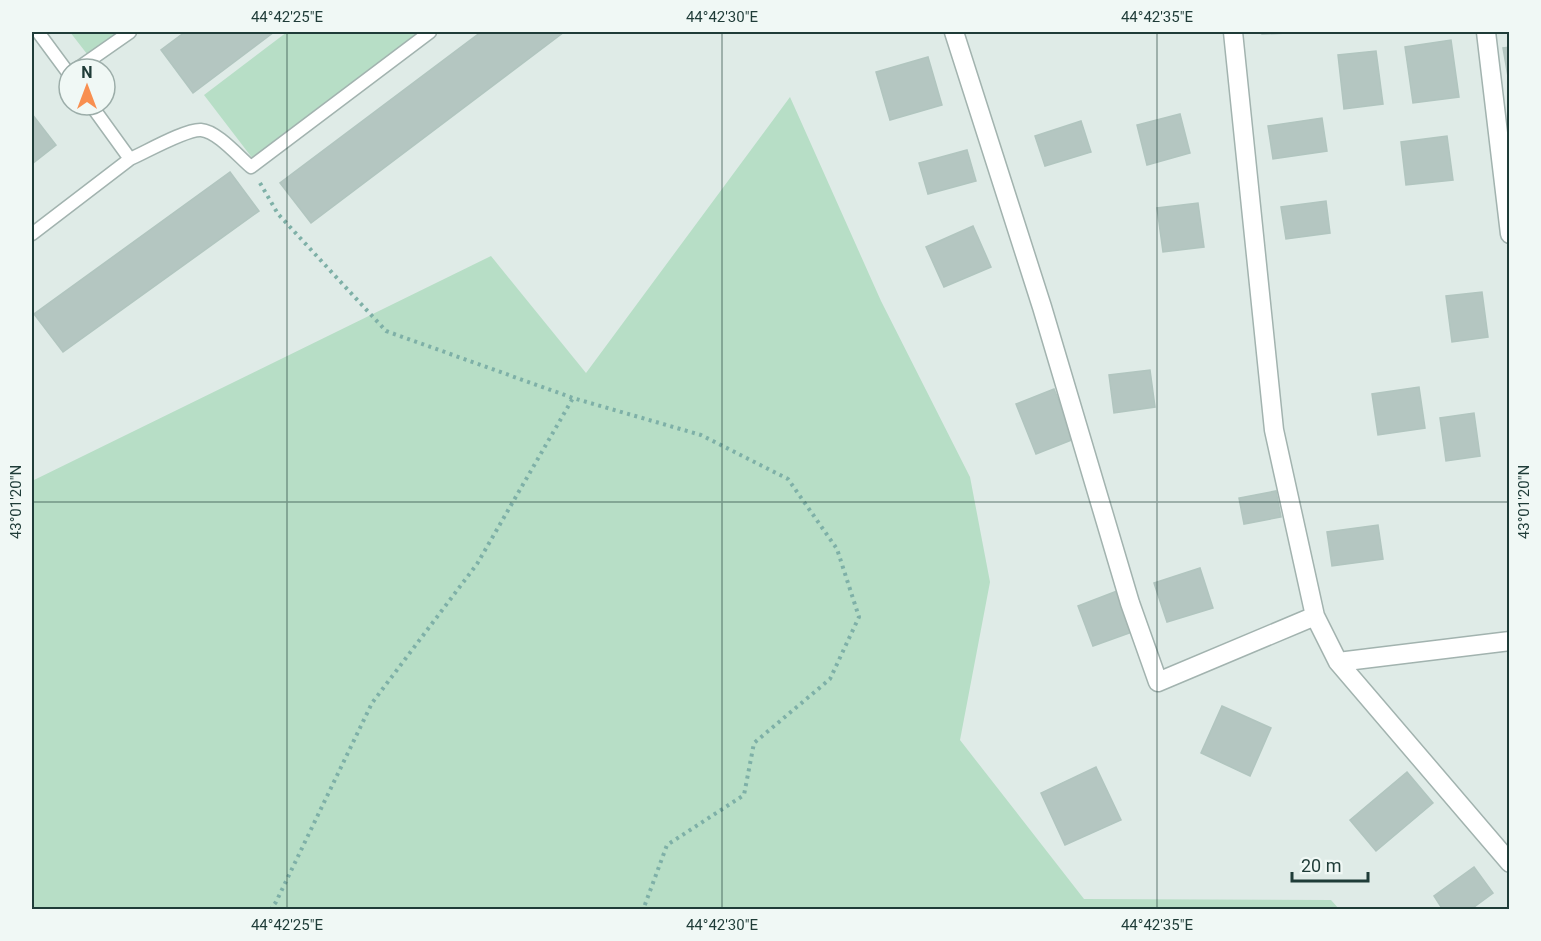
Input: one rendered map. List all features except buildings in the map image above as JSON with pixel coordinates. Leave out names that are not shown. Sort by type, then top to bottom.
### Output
[{"type":"street","points":[[954,32],[1042,307],[1130,603],[1158,682],[1315,616]]},
{"type":"street","points":[[1233,32],[1274,430],[1315,616],[1338,662],[1509,864]]},
{"type":"street","points":[[1486,32],[1509,234]]},
{"type":"street","points":[[1338,662],[1509,641]]},
{"type":"lane","points":[[38,32],[57,58]]},
{"type":"lane","points":[[94,57],[130,32]]},
{"type":"lane","points":[[32,234],[130,159],[181,135],[202,130],[220,139],[251,167],[430,32]]},
{"type":"lane","points":[[100,117],[130,159]]},
{"type":"path","points":[[251,167],[278,214],[386,331],[573,398],[701,435],[788,479],[837,549],[859,617],[830,679],[754,743],[744,795],[668,845],[643,909]]},
{"type":"path","points":[[270,909],[276,902],[372,703],[477,564],[573,398]]},
{"type":"green space","points":[[70,32],[136,32],[102,57],[89,57]]},
{"type":"green space","points":[[287,32],[423,32],[253,159],[204,95]]},
{"type":"green space","points":[[790,97],[881,301],[970,477],[990,582],[960,740],[1084,899],[1331,900],[1339,909],[32,909],[32,481],[491,256],[586,373]]}]
